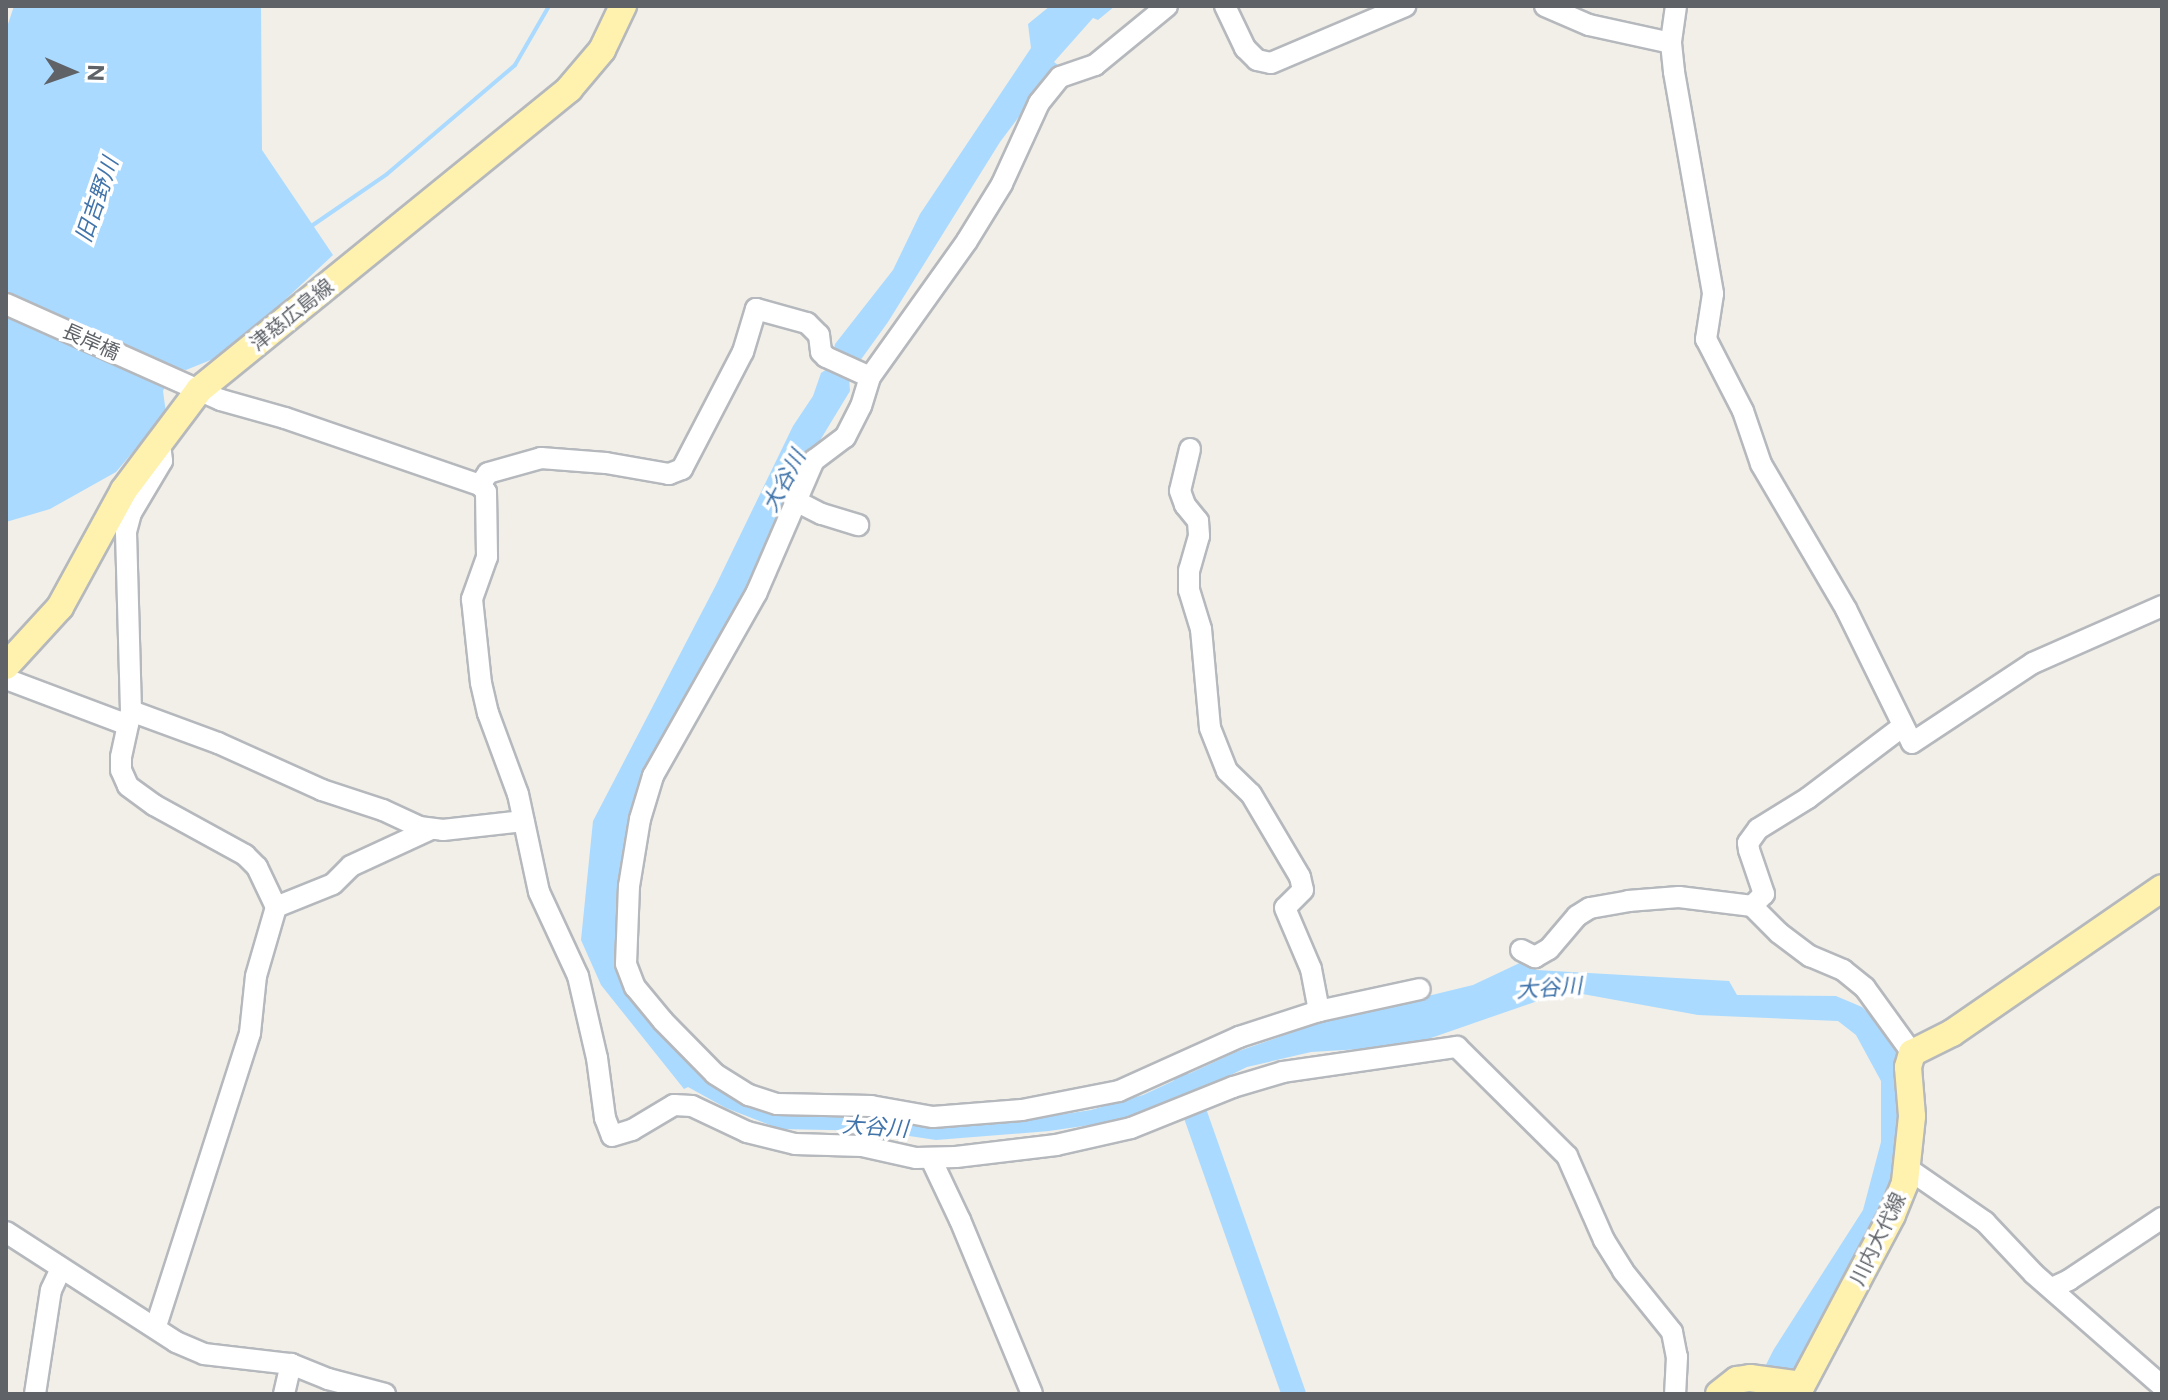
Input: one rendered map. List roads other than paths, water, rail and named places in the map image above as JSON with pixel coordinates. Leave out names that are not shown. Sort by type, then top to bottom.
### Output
[{"type":"main road","name":"津慈広島線","points":[[6,666],[60,607],[124,490],[160,444],[188,385],[569,89],[602,50],[623,6]]},
{"type":"main road","points":[[1908,1044],[1952,1033],[2162,888]]},
{"type":"main road","name":"川内大代線","points":[[1719,1394],[1737,1380],[1750,1378],[1799,1388],[1892,1215],[1907,1168],[1912,1116],[1908,1044]]},
{"type":"street","points":[[1167,6],[1095,65],[1060,77],[1046,95],[1002,184],[967,241],[864,374],[861,406],[845,437],[814,460],[794,500],[757,592],[653,776],[640,819],[629,886],[626,964],[635,987],[715,1074],[749,1095],[777,1104],[871,1106],[933,1117],[1022,1110],[1119,1091],[1239,1037],[1319,1011],[1420,989]]},
{"type":"street","points":[[1225,6],[1245,48],[1257,60],[1271,63],[1405,6]]},
{"type":"street","points":[[1545,6],[1589,25],[1671,43]]},
{"type":"street","points":[[1676,6],[1671,43],[1713,294],[1706,339],[1743,411],[1761,464],[1846,609],[1912,743],[2033,663],[2162,606]]},
{"type":"street","name":"長岸橋","points":[[6,304],[221,400],[256,408],[480,485]]},
{"type":"street","points":[[864,374],[826,357],[821,352],[819,335],[807,323],[756,309],[743,352],[682,469],[669,474],[606,463],[541,458],[488,473],[480,485],[486,492],[489,535],[487,557],[472,599],[473,628],[488,713],[518,794],[539,892],[578,976],[597,1058],[605,1118],[612,1136],[632,1130],[674,1105],[692,1106],[747,1132],[795,1144],[862,1146],[931,1159],[1087,1139],[1131,1128],[1283,1072],[1457,1047],[1567,1156],[1604,1240],[1623,1271],[1672,1332],[1677,1357],[1675,1394]]},
{"type":"street","points":[[156,1326],[250,1033],[256,976],[276,907],[257,867],[245,855],[154,805],[128,786],[121,770],[130,718],[126,532],[131,513],[162,461],[160,444]]},
{"type":"street","points":[[1190,449],[1180,491],[1185,505],[1198,521],[1199,536],[1189,570],[1189,590],[1201,629],[1210,728],[1227,771],[1251,794],[1300,877],[1303,890],[1285,908],[1311,969],[1319,1011]]},
{"type":"street","points":[[794,500],[822,514],[858,525]]},
{"type":"street","points":[[6,679],[238,751],[322,790],[431,829]]},
{"type":"street","points":[[1752,906],[1764,894],[1748,843],[1758,829],[1808,798],[1902,727]]},
{"type":"street","points":[[276,907],[333,884],[351,866],[431,829],[523,821]]},
{"type":"street","points":[[1521,950],[1535,957],[1549,949],[1577,916],[1590,908],[1679,897],[1752,906],[1779,933],[1810,956],[1843,970],[1865,988],[1908,1044]]},
{"type":"street","points":[[931,1159],[960,1220],[1032,1394]]},
{"type":"street","points":[[1907,1168],[1985,1222],[2034,1274],[2162,1386]]},
{"type":"street","points":[[2052,1288],[2162,1218]]},
{"type":"street","points":[[6,1232],[156,1326],[176,1342],[204,1354],[287,1379],[385,1394]]},
{"type":"street","points":[[35,1394],[51,1290],[61,1269]]},
{"type":"water","name":"旧吉野川","points":[[14,6],[261,6],[262,150],[333,255],[228,353],[186,370],[174,368],[163,391],[166,413],[116,472],[50,509],[6,522],[6,30]]},
{"type":"water","name":"大谷川","points":[[1050,6],[1115,6],[1098,20],[1093,18],[1054,62],[1058,65],[1000,142],[888,322],[849,376],[850,391],[799,475],[752,583],[664,742],[617,962],[717,1082],[812,1114],[1012,1122],[1091,1110],[1143,1095],[1236,1052],[1325,1021],[1473,985],[1526,960],[1533,961],[1536,970],[1729,981],[1737,995],[1836,996],[1862,1007],[1896,1040],[1902,1061],[1904,1123],[1889,1203],[1785,1394],[1751,1394],[1774,1349],[1863,1210],[1881,1142],[1881,1081],[1856,1035],[1838,1021],[1698,1015],[1577,993],[1546,998],[1428,1039],[1394,1047],[1311,1052],[1247,1067],[1190,1095],[1125,1120],[1049,1131],[936,1140],[876,1131],[780,1129],[726,1108],[688,1087],[684,1089],[601,985],[581,940],[593,821],[716,585],[793,426],[813,396],[821,373],[830,367],[835,344],[893,270],[920,214],[1031,48],[1028,24]]},
{"type":"waterway","points":[[310,227],[387,174],[515,65],[549,6]]},
{"type":"waterway","points":[[1185,1085],[1294,1394]]}]
